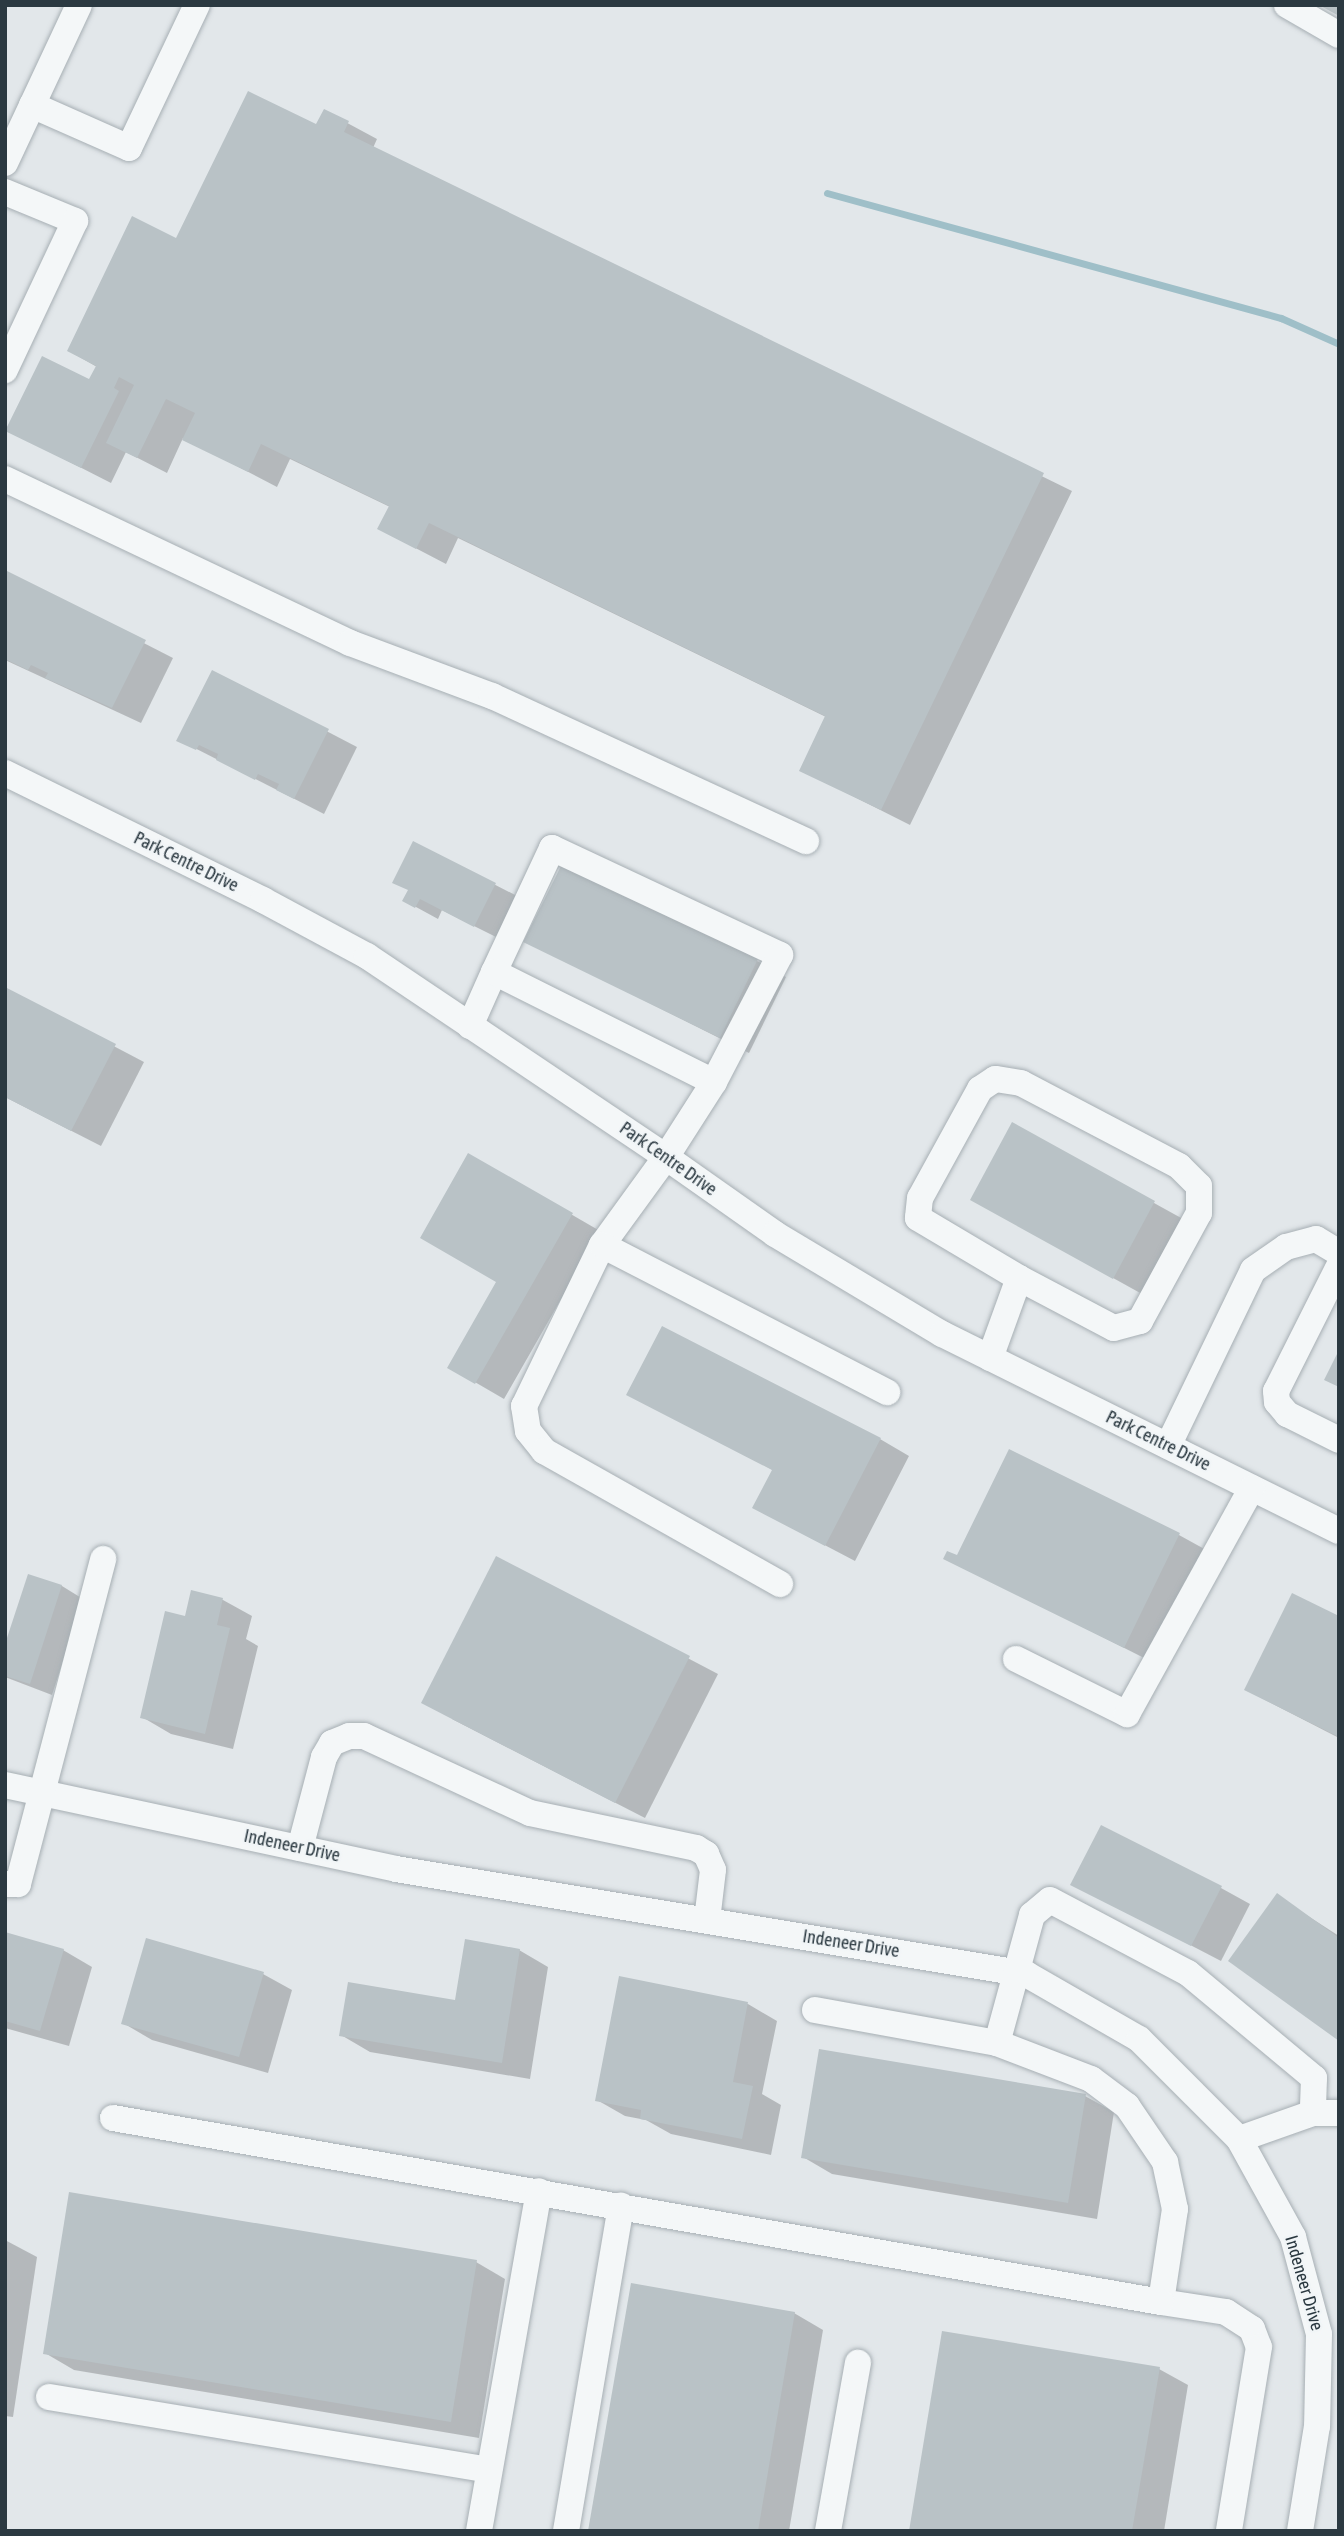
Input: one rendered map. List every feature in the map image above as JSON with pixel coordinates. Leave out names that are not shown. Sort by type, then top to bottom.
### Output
[{"type":"street","points":[[5,163],[79,5]]},
{"type":"street","points":[[32,105],[129,148],[197,5]]},
{"type":"street","points":[[1287,5],[1339,35]]},
{"type":"street","points":[[5,192],[75,221],[5,370]]},
{"type":"street","points":[[5,479],[350,643],[492,696],[806,841]]},
{"type":"street","name":"Park Centre Drive","points":[[5,773],[263,900],[367,956],[666,1157],[775,1234],[942,1334],[1339,1531]]},
{"type":"street","points":[[470,1026],[552,848],[780,955],[714,1082],[666,1157],[602,1245],[524,1405],[528,1431],[544,1451],[780,1584]]},
{"type":"street","points":[[494,972],[714,1082]]},
{"type":"street","points":[[995,1079],[1021,1083],[1180,1166],[1199,1186],[1199,1213],[1140,1321],[1114,1328],[1020,1278],[918,1218],[920,1198],[981,1089],[995,1079]]},
{"type":"street","points":[[1168,1446],[1253,1270],[1286,1247],[1316,1239],[1339,1253]]},
{"type":"street","points":[[602,1245],[887,1392]]},
{"type":"street","points":[[1339,1266],[1276,1391],[1277,1402],[1287,1414],[1339,1440]]},
{"type":"street","points":[[990,1357],[1020,1278]]},
{"type":"street","points":[[1016,1659],[1127,1714],[1252,1488]]},
{"type":"street","points":[[5,1884],[18,1884],[103,1559]]},
{"type":"street","points":[[300,1848],[324,1757],[332,1743],[349,1736],[364,1736],[530,1813],[696,1848],[706,1854],[713,1870],[707,1920]]},
{"type":"street","name":"Indeneer Drive","points":[[5,1785],[396,1869],[1026,1974],[1139,2039],[1239,2139],[1293,2237],[1319,2334],[1328,2424],[1300,2531]]},
{"type":"street","points":[[997,2043],[1032,1915],[1050,1900],[1188,1973],[1314,2078],[1326,2113],[1239,2139]]},
{"type":"street","points":[[815,2010],[997,2043],[1042,2057],[1105,2088],[1127,2106],[1165,2162],[1175,2209],[1161,2302]]},
{"type":"street","points":[[113,2118],[1226,2312],[1252,2329],[1259,2347],[1229,2531]]},
{"type":"street","points":[[479,2531],[539,2192]]},
{"type":"street","points":[[566,2531],[621,2206]]},
{"type":"street","points":[[828,2531],[858,2363]]},
{"type":"street","points":[[49,2397],[489,2470]]},
{"type":"building","points":[[1319,5],[1339,5],[1339,16]]},
{"type":"building","points":[[248,91],[316,124],[324,109],[349,121],[344,132],[1044,473],[881,810],[799,771],[825,716],[429,523],[416,549],[377,529],[389,506],[261,444],[248,472],[182,440],[195,413],[166,399],[137,458],[106,443],[134,385],[119,377],[114,388],[119,391],[81,468],[5,431],[42,356],[89,379],[96,366],[67,351],[132,216],[176,238]]},
{"type":"building","points":[[5,570],[146,640],[112,708],[45,678],[48,673],[31,665],[28,670],[5,659]]},
{"type":"building","points":[[212,670],[329,729],[294,799],[276,790],[279,784],[258,774],[255,780],[216,760],[218,754],[199,745],[196,750],[176,741]]},
{"type":"building","points":[[413,841],[496,883],[474,927],[420,899],[415,908],[402,901],[408,890],[392,883]]},
{"type":"building","points":[[562,864],[758,959],[720,1038],[523,942]]},
{"type":"building","points":[[5,987],[116,1044],[71,1131],[5,1097]]},
{"type":"building","points":[[1012,1122],[1155,1201],[1113,1279],[970,1200]]},
{"type":"building","points":[[468,1153],[573,1213],[475,1384],[447,1368],[496,1282],[420,1238]]},
{"type":"building","points":[[662,1326],[881,1438],[825,1546],[752,1508],[772,1470],[626,1395]]},
{"type":"building","points":[[1339,1350],[1339,1387],[1324,1380]]},
{"type":"building","points":[[1009,1449],[1180,1533],[1124,1648],[943,1559],[947,1551],[957,1555]]},
{"type":"building","points":[[496,1556],[690,1656],[615,1803],[421,1703]]},
{"type":"building","points":[[28,1574],[62,1585],[30,1684],[5,1676],[5,1644]]},
{"type":"building","points":[[191,1590],[223,1598],[217,1625],[230,1628],[205,1734],[140,1718],[165,1611],[185,1616]]},
{"type":"building","points":[[1292,1593],[1339,1616],[1339,1737],[1244,1690]]},
{"type":"building","points":[[1101,1825],[1222,1886],[1191,1946],[1070,1885]]},
{"type":"building","points":[[1277,1893],[1339,1938],[1339,2041],[1228,1961]]},
{"type":"building","points":[[5,1932],[64,1949],[40,2031],[5,2021]]},
{"type":"building","points":[[146,1938],[264,1972],[239,2057],[121,2024]]},
{"type":"building","points":[[465,1939],[520,1949],[502,2063],[339,2036],[348,1982],[455,2000]]},
{"type":"building","points":[[619,1976],[748,2002],[733,2082],[753,2086],[742,2139],[640,2119],[641,2110],[595,2101]]},
{"type":"building","points":[[819,2049],[1086,2094],[1068,2203],[801,2158]]},
{"type":"building","points":[[69,2192],[477,2260],[451,2422],[43,2354]]},
{"type":"building","points":[[631,2283],[795,2312],[758,2531],[588,2531]]},
{"type":"building","points":[[942,2331],[1160,2367],[1132,2531],[909,2531]]},
{"type":"waterway","points":[[827,193],[1281,318],[1339,344]]}]
